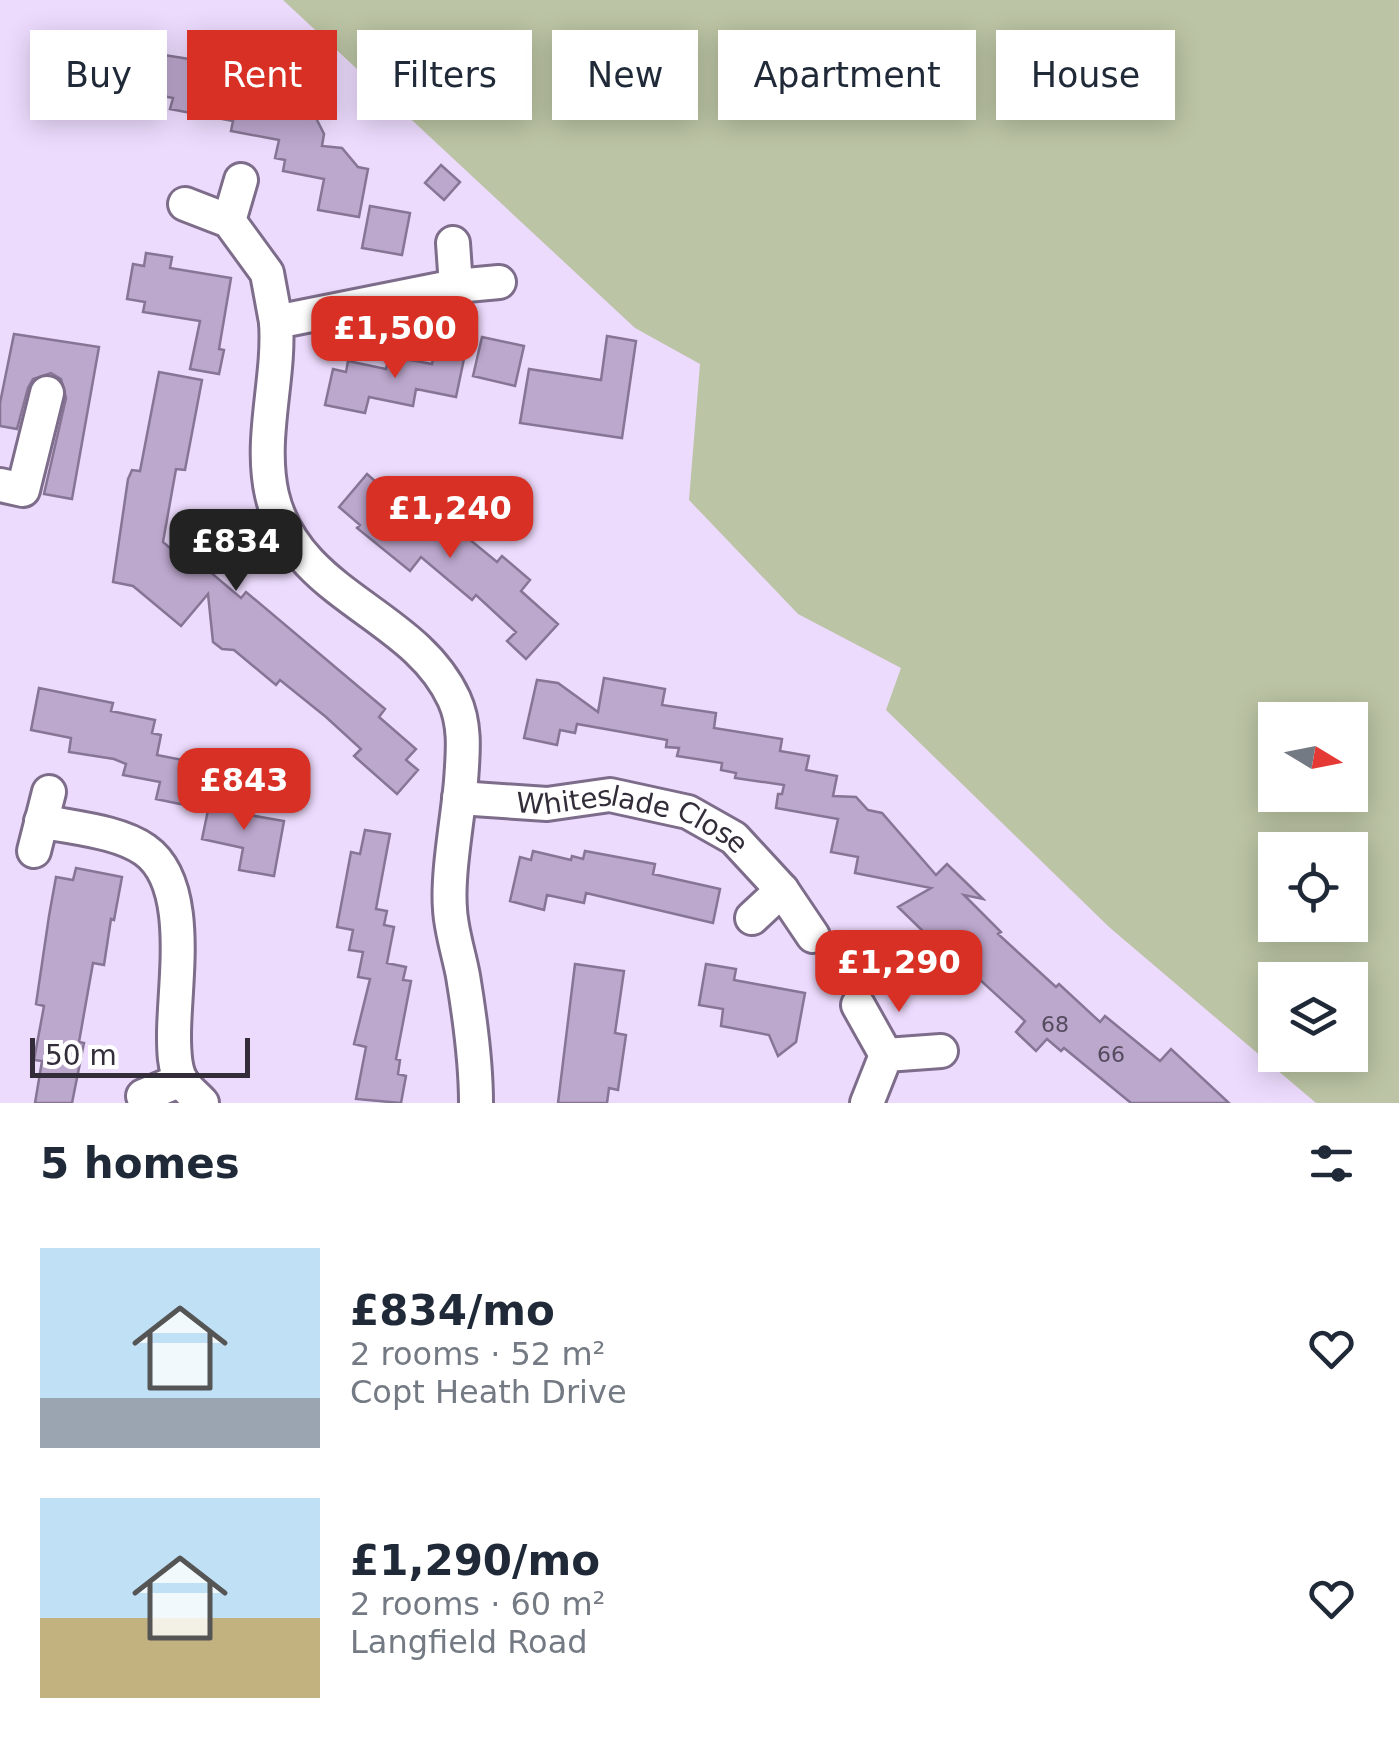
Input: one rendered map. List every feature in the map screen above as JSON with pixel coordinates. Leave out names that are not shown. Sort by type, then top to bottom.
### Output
[{"type":"street","points":[[229,221],[241,180]]},
{"type":"street","points":[[185,204],[229,221],[267,274],[278,348],[269,431],[271,492],[282,528],[306,563],[424,656],[456,702],[464,742],[449,907],[476,1058],[476,1103]]},
{"type":"street","points":[[452,243],[456,286]]},
{"type":"street","points":[[276,322],[456,286],[499,282]]},
{"type":"street","points":[[0,485],[24,490],[47,393]]},
{"type":"street","name":"Whiteslade Close","points":[[460,798],[547,804],[610,795],[688,812],[734,838],[782,890],[814,936]]},
{"type":"street","points":[[41,822],[108,836],[143,849],[172,884],[177,925],[174,1054],[192,1092],[143,1096]]},
{"type":"street","name":"Whiteslade Close","points":[[752,918],[782,890]]},
{"type":"street","points":[[858,1005],[886,1055]]},
{"type":"street","points":[[886,1055],[941,1051]]},
{"type":"street","points":[[867,1103],[886,1055]]},
{"type":"green space","points":[[283,0],[1399,0],[1399,1103],[1316,1103],[1280,1072],[1368,1072],[1368,962],[1258,962],[1258,1054],[1109,927],[886,710],[901,668],[798,614],[689,500],[700,364],[635,328],[412,120],[532,120],[532,30],[357,30],[357,69],[337,50],[337,30],[315,30]]},
{"type":"building","points":[[167,55],[187,59],[187,112],[170,109],[173,98],[167,97]]},
{"type":"building","points":[[228,120],[317,120],[324,134],[322,146],[342,148],[358,167],[368,169],[359,217],[318,210],[324,179],[283,171],[285,160],[275,158],[279,140],[231,131],[233,121]]},
{"type":"building","points":[[441,165],[460,182],[444,200],[425,183]]},
{"type":"building","points":[[370,206],[410,213],[402,255],[362,248]]},
{"type":"building","points":[[146,253],[172,257],[170,268],[231,278],[219,349],[224,350],[219,374],[190,369],[200,321],[143,312],[145,302],[127,299],[133,264],[144,266]]},
{"type":"building","points":[[14,334],[99,347],[72,499],[44,494],[66,398],[61,379],[51,373],[33,379],[17,429],[0,426],[0,403]]},
{"type":"building","points":[[607,336],[636,341],[622,438],[520,423],[529,369],[601,380]]},
{"type":"building","points":[[482,337],[524,346],[515,386],[473,376]]},
{"type":"building","points":[[435,348],[465,354],[456,397],[416,389],[413,406],[369,397],[365,413],[325,405],[333,369],[346,372],[348,361],[386,369],[389,356],[432,364]]},
{"type":"building","points":[[159,372],[202,380],[185,470],[176,469],[163,542],[197,571],[202,565],[241,598],[246,592],[385,709],[379,717],[416,749],[406,760],[418,770],[397,794],[354,756],[361,749],[326,717],[280,680],[276,685],[234,650],[222,649],[213,642],[208,594],[181,626],[133,586],[113,582],[128,479],[132,470],[140,471]]},
{"type":"building","points":[[367,474],[434,534],[446,520],[497,562],[502,556],[530,580],[521,591],[558,624],[526,659],[507,641],[516,632],[476,595],[472,600],[421,557],[410,571],[357,528],[360,525],[339,507]]},
{"type":"building","points":[[604,678],[665,689],[662,705],[716,713],[714,728],[782,739],[780,751],[809,756],[806,770],[837,776],[833,796],[856,797],[868,810],[882,813],[936,875],[947,864],[983,899],[964,895],[1001,932],[998,934],[1056,987],[1059,984],[1100,1022],[1105,1016],[1160,1061],[1171,1049],[1229,1103],[1131,1103],[1064,1048],[1061,1051],[1047,1039],[1036,1051],[1016,1032],[1025,1021],[953,955],[944,964],[923,943],[929,937],[898,907],[931,888],[855,873],[858,857],[831,852],[838,819],[776,808],[784,785],[735,778],[736,773],[721,770],[722,763],[677,756],[679,748],[666,747],[667,740],[577,724],[575,733],[560,730],[557,745],[524,738],[537,680],[558,683],[598,712]]},
{"type":"building","points":[[39,688],[113,703],[111,711],[155,720],[152,733],[161,735],[157,755],[208,765],[199,808],[156,799],[160,782],[123,775],[126,764],[114,759],[69,752],[71,738],[31,730]]},
{"type":"building","points":[[212,791],[246,798],[243,814],[284,821],[274,876],[239,870],[243,848],[202,839]]},
{"type":"building","points":[[365,830],[390,834],[376,909],[387,911],[384,925],[394,927],[387,963],[406,967],[403,980],[411,981],[396,1059],[400,1060],[398,1074],[406,1076],[401,1103],[356,1099],[366,1047],[354,1044],[370,979],[358,977],[363,952],[349,950],[353,930],[337,927],[351,852],[360,854]]},
{"type":"building","points":[[533,851],[571,860],[572,856],[583,859],[585,851],[655,864],[653,874],[720,889],[713,923],[586,893],[584,903],[547,895],[544,910],[510,901],[520,857],[531,860]]},
{"type":"building","points":[[76,868],[122,877],[104,965],[93,963],[72,1103],[35,1103],[42,1061],[34,1060],[44,1006],[36,1004],[49,916],[56,877],[73,880]]},
{"type":"building","points":[[575,964],[624,971],[615,1033],[626,1035],[618,1090],[609,1088],[607,1103],[558,1103]]},
{"type":"building","points":[[706,964],[736,969],[734,980],[805,993],[796,1042],[778,1056],[769,1035],[721,1026],[723,1009],[699,1005]]}]
